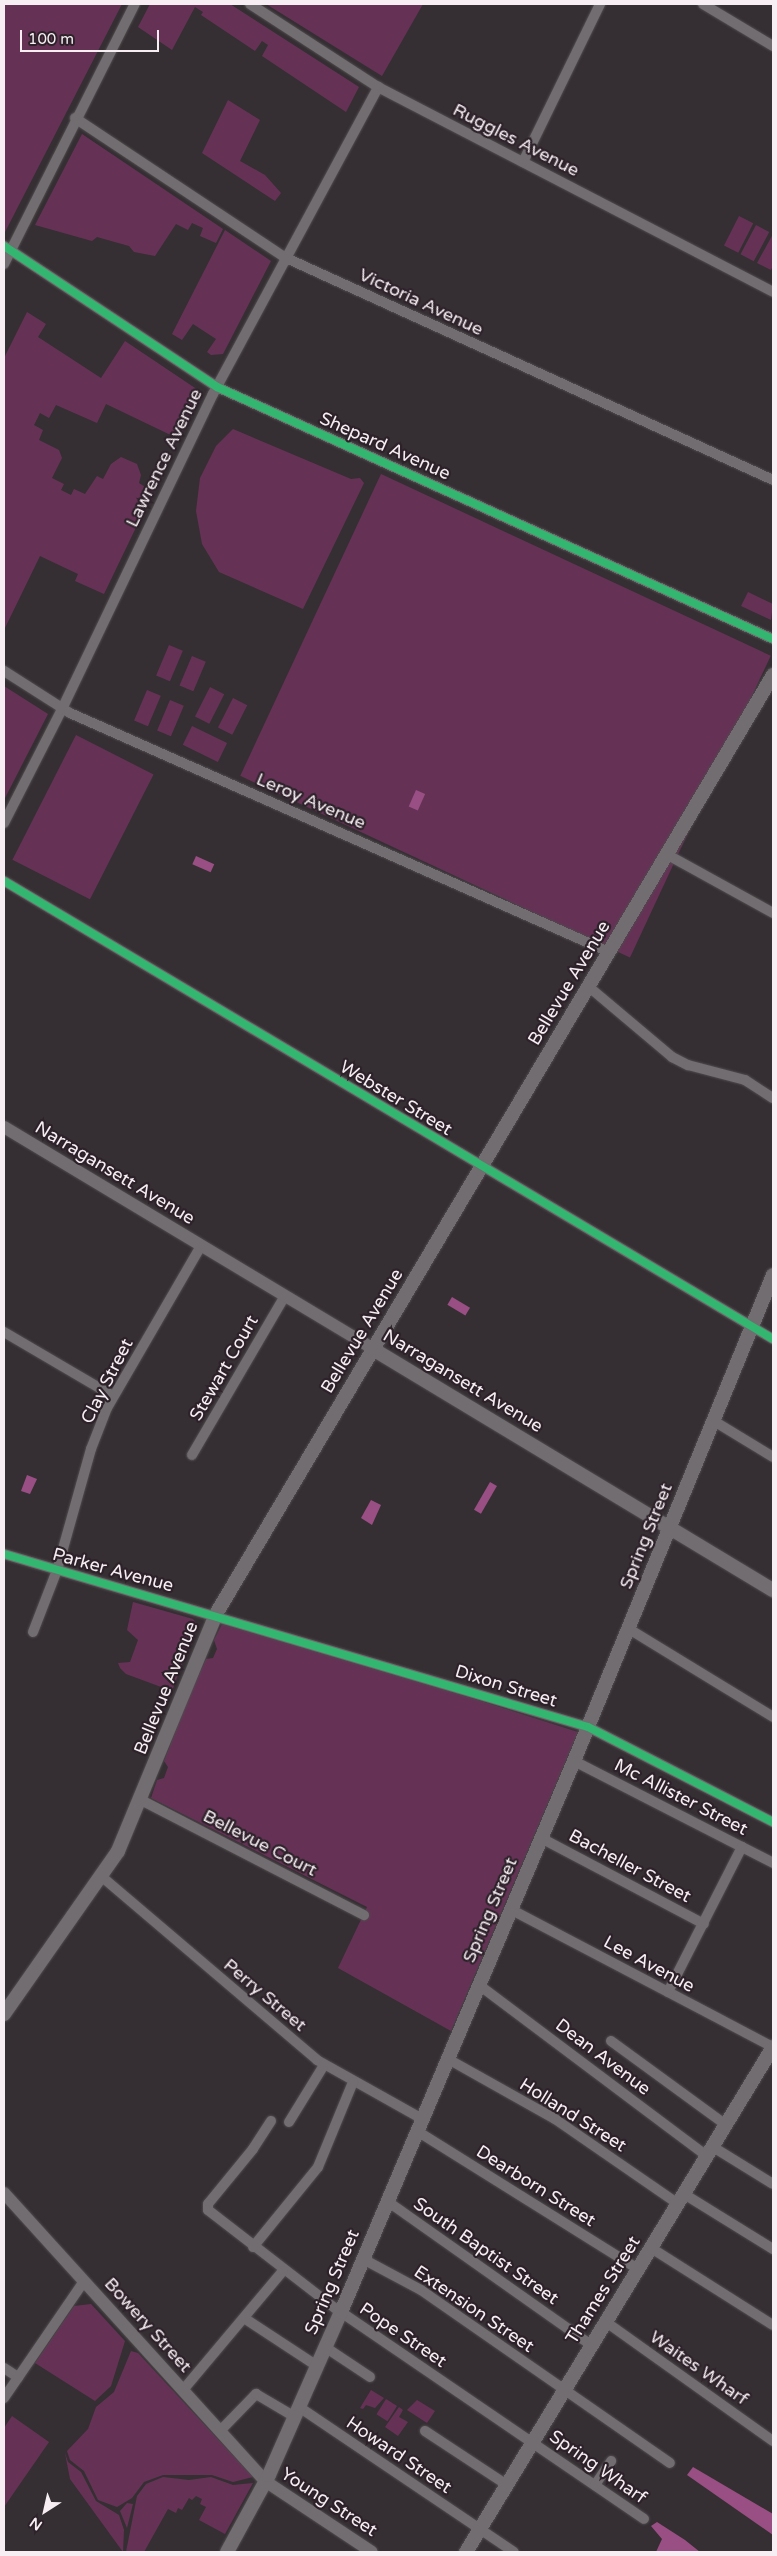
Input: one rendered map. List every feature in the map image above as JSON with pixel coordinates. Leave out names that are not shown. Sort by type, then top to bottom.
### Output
[{"type":"main road","name":"Bellevue Avenue","points":[[6,2005],[118,1852],[216,1614],[773,675]]},
{"type":"main road","name":"Spring Street","points":[[230,2551],[265,2481],[341,2312],[629,1629],[773,1275]]},
{"type":"main road","name":"Narragansett Avenue","points":[[373,1349],[773,1590]]},
{"type":"main road","name":"Thames Street","points":[[466,2552],[773,2047]]},
{"type":"street","points":[[4,264],[7,249],[135,4]]},
{"type":"street","name":"Ruggles Avenue","points":[[250,4],[378,86],[773,292]]},
{"type":"street","points":[[523,162],[600,4]]},
{"type":"street","points":[[703,4],[773,46]]},
{"type":"street","name":"Lawrence Avenue","points":[[4,824],[62,709],[217,387],[284,257],[378,86]]},
{"type":"street","name":"Victoria Avenue","points":[[75,118],[284,257],[773,480]]},
{"type":"street","name":"Shepard Avenue","points":[[7,249],[217,387],[773,639]]},
{"type":"street","name":"Leroy Avenue","points":[[4,671],[62,709],[609,952]]},
{"type":"street","points":[[668,854],[773,913]]},
{"type":"street","name":"Webster Street","points":[[4,881],[773,1340]]},
{"type":"street","points":[[589,987],[672,1057],[688,1065],[745,1080],[773,1098]]},
{"type":"street","name":"Narragansett Avenue","points":[[4,1128],[373,1349]]},
{"type":"street","name":"Clay Street","points":[[33,1632],[57,1570],[91,1450],[113,1396],[201,1246]]},
{"type":"street","name":"Stewart Court","points":[[192,1455],[285,1296]]},
{"type":"street","points":[[4,1332],[113,1396]]},
{"type":"street","points":[[714,1421],[773,1457]]},
{"type":"street","name":"Parker Avenue","points":[[4,1554],[216,1614]]},
{"type":"street","name":"Dixon Street","points":[[216,1614],[588,1727],[773,1822]]},
{"type":"street","points":[[629,1629],[773,1717]]},
{"type":"street","name":"Mc Allister Street","points":[[574,1761],[773,1863]]},
{"type":"street","name":"Bellevue Court","points":[[140,1800],[364,1915]]},
{"type":"street","name":"Bacheller Street","points":[[541,1838],[704,1924]]},
{"type":"street","points":[[668,1992],[742,1846]]},
{"type":"street","name":"Perry Street","points":[[102,1876],[324,2065],[420,2125]]},
{"type":"street","name":"Lee Avenue","points":[[510,1909],[773,2047]]},
{"type":"street","name":"Dean Avenue","points":[[479,1985],[710,2151],[773,2184]]},
{"type":"street","points":[[611,2041],[726,2125]]},
{"type":"street","name":"Holland Street","points":[[448,2059],[555,2119],[681,2199],[773,2249]]},
{"type":"street","points":[[289,2122],[324,2065]]},
{"type":"street","points":[[253,2247],[318,2167],[353,2082]]},
{"type":"street","name":"Pope Street","points":[[271,2121],[253,2150],[208,2204],[211,2213],[283,2271],[533,2442]]},
{"type":"street","name":"Dearborn Street","points":[[420,2125],[638,2269]]},
{"type":"street","name":"Bowery Street","points":[[4,2193],[265,2481]]},
{"type":"street","name":"South Baptist Street","points":[[387,2201],[591,2345]]},
{"type":"street","points":[[651,2248],[773,2324]]},
{"type":"street","name":"Extension Street","points":[[363,2259],[421,2290],[670,2463]]},
{"type":"street","points":[[183,2390],[283,2271]]},
{"type":"street","points":[[4,2398],[84,2281]]},
{"type":"street","points":[[244,2318],[317,2366]]},
{"type":"street","name":"Waites Wharf","points":[[606,2322],[773,2441]]},
{"type":"street","points":[[325,2347],[370,2377]]},
{"type":"street","points":[[4,2368],[18,2376]]},
{"type":"street","name":"Howard Street","points":[[220,2431],[256,2394],[297,2412],[514,2552]]},
{"type":"street","points":[[425,2431],[507,2485]]},
{"type":"street","name":"Spring Wharf","points":[[533,2442],[644,2519]]},
{"type":"street","points":[[595,2485],[611,2461]]},
{"type":"street","name":"Young Street","points":[[265,2481],[372,2552]]},
{"type":"shaded area","points":[[4,4],[122,4],[4,234]]},
{"type":"shaded area","points":[[150,4],[230,4],[359,87],[346,112],[262,56],[268,45],[262,41],[255,51],[201,15],[203,12],[195,7],[172,50],[138,27]]},
{"type":"shaded area","points":[[266,4],[423,4],[382,76]]},
{"type":"shaded area","points":[[228,100],[260,120],[240,161],[265,175],[281,193],[275,201],[202,153]]},
{"type":"shaded area","points":[[82,134],[223,229],[216,243],[200,236],[203,228],[192,223],[188,230],[176,224],[155,256],[134,252],[129,246],[97,237],[92,241],[35,225]]},
{"type":"shaded area","points":[[739,216],[753,223],[738,253],[724,245]]},
{"type":"shaded area","points":[[756,225],[769,232],[754,261],[741,254]]},
{"type":"shaded area","points":[[225,230],[271,261],[223,354],[211,355],[207,352],[216,339],[193,324],[182,340],[172,334]]},
{"type":"shaded area","points":[[773,234],[773,266],[771,270],[757,263]]},
{"type":"shaded area","points":[[27,312],[46,324],[38,337],[101,378],[125,341],[201,392],[179,439],[106,404],[97,423],[56,405],[49,418],[40,413],[34,425],[43,430],[39,440],[59,450],[62,458],[52,478],[64,484],[61,490],[71,495],[74,489],[85,494],[97,476],[103,479],[111,464],[121,457],[137,464],[141,475],[139,483],[153,492],[104,594],[75,581],[78,574],[40,556],[4,630],[4,358]]},
{"type":"shaded area","points":[[233,429],[351,479],[360,478],[364,483],[303,609],[219,572],[202,544],[196,511],[200,478],[216,446]]},
{"type":"shaded area","points":[[381,474],[771,656],[630,958],[240,776]]},
{"type":"shaded area","points":[[748,592],[773,604],[771,620],[741,606]]},
{"type":"shaded area","points":[[169,645],[183,651],[170,681],[156,675]]},
{"type":"shaded area","points":[[192,656],[206,662],[193,691],[179,685]]},
{"type":"shaded area","points":[[4,686],[48,714],[4,800]]},
{"type":"shaded area","points":[[210,687],[224,694],[209,724],[195,716]]},
{"type":"shaded area","points":[[147,690],[161,696],[148,726],[134,720]]},
{"type":"shaded area","points":[[233,698],[247,705],[232,735],[218,727]]},
{"type":"shaded area","points":[[170,700],[184,706],[171,736],[157,730]]},
{"type":"shaded area","points":[[192,726],[227,743],[218,762],[183,745]]},
{"type":"shaded area","points":[[76,735],[154,774],[90,899],[12,860]]},
{"type":"shaded area","points":[[416,790],[425,794],[418,811],[409,806]]},
{"type":"shaded area","points":[[196,856],[214,864],[211,872],[192,864]]},
{"type":"shaded area","points":[[452,1297],[470,1308],[465,1316],[447,1305]]},
{"type":"shaded area","points":[[27,1475],[37,1479],[30,1494],[21,1491]]},
{"type":"shaded area","points":[[490,1482],[497,1486],[481,1514],[474,1510]]},
{"type":"shaded area","points":[[371,1500],[381,1505],[372,1525],[361,1518]]},
{"type":"shaded area","points":[[133,1602],[193,1619],[197,1624],[172,1691],[126,1674],[120,1668],[118,1663],[130,1662],[138,1640],[127,1630]]},
{"type":"shaded area","points":[[222,1624],[377,1668],[578,1732],[451,2031],[338,1968],[367,1907],[151,1798],[157,1780],[164,1778],[168,1767],[164,1761],[190,1694],[206,1659],[213,1658],[217,1649],[214,1640]]},
{"type":"shaded area","points":[[91,2304],[125,2341],[111,2386],[95,2401],[35,2363],[74,2306]]},
{"type":"shaded area","points":[[131,2351],[138,2353],[253,2477],[233,2482],[212,2475],[163,2475],[144,2482],[132,2498],[117,2507],[98,2500],[84,2471],[70,2460],[67,2451],[88,2429],[96,2407],[114,2392]]},
{"type":"shaded area","points":[[371,2390],[384,2398],[375,2408],[366,2405],[363,2409],[360,2408]]},
{"type":"shaded area","points":[[386,2399],[397,2406],[387,2421],[376,2414]]},
{"type":"shaded area","points":[[417,2400],[435,2411],[427,2423],[407,2410]]},
{"type":"shaded area","points":[[399,2407],[403,2410],[399,2417],[408,2422],[398,2436],[385,2427]]},
{"type":"shaded area","points":[[12,2416],[49,2442],[4,2507],[4,2428]]},
{"type":"shaded area","points":[[65,2453],[68,2462],[81,2472],[96,2501],[119,2515],[124,2530],[123,2552],[70,2479]]},
{"type":"shaded area","points":[[693,2467],[773,2514],[773,2535],[687,2475]]},
{"type":"shaded area","points":[[163,2477],[189,2480],[211,2477],[233,2485],[253,2483],[225,2534],[199,2520],[206,2507],[200,2504],[202,2499],[196,2496],[192,2500],[189,2498],[182,2510],[178,2508],[176,2513],[168,2509],[144,2552],[126,2552],[137,2496],[146,2484]]},
{"type":"shaded area","points":[[127,2503],[133,2504],[127,2528],[120,2511]]},
{"type":"shaded area","points":[[657,2522],[700,2552],[656,2552],[662,2539],[651,2526]]},
{"type":"cycle path","points":[[4,246],[217,387],[773,639]]},
{"type":"cycle path","points":[[4,881],[773,1339]]},
{"type":"cycle path","points":[[4,1554],[588,1727],[773,1822]]}]
